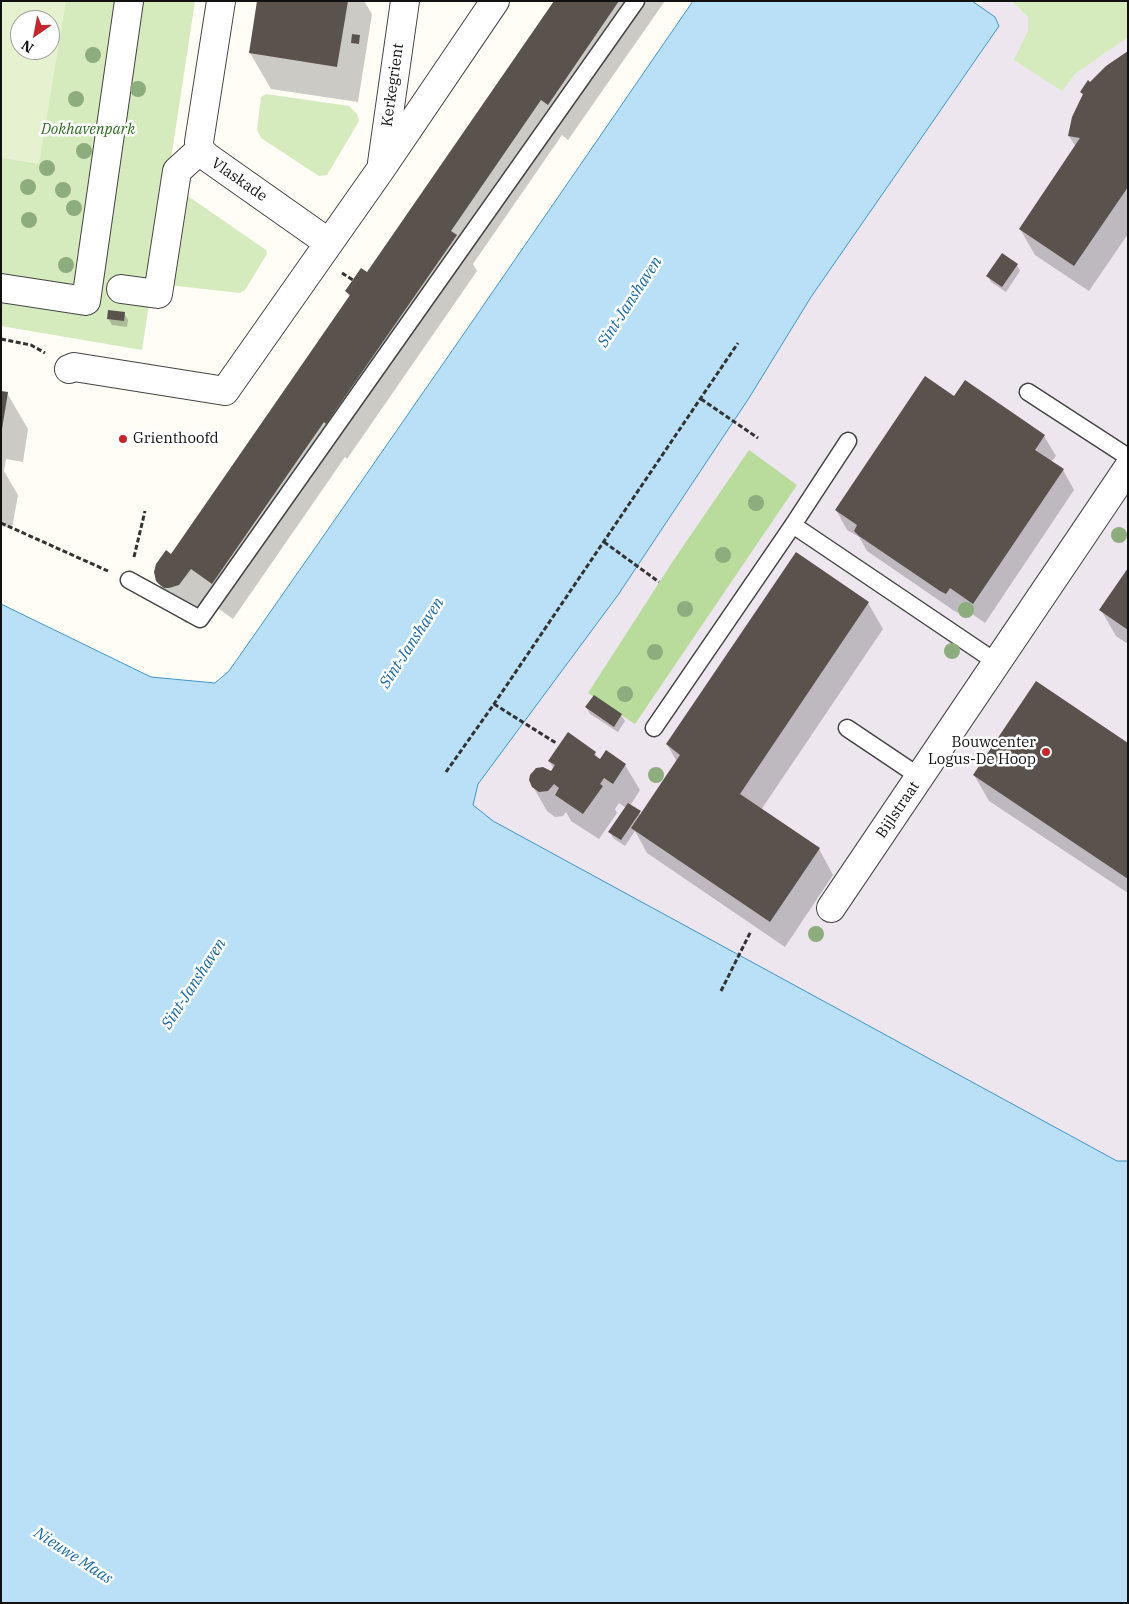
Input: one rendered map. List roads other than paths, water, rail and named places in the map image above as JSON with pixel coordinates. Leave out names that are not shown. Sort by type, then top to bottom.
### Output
[{"type":"street","points":[[1,288],[86,301],[129,1]]},
{"type":"street","name":"Vlaskade","points":[[222,1],[199,142],[200,150],[207,157],[329,243]]},
{"type":"street","name":"Kerkegrient","points":[[381,169],[405,1]]},
{"type":"street","points":[[69,369],[74,367],[225,391],[381,169],[495,1]]},
{"type":"street","points":[[121,289],[158,294],[177,171],[200,150]]},
{"type":"street","name":"Bijlstraat","points":[[831,908],[1128,468]]},
{"type":"lane","points":[[129,580],[200,618],[636,1]]},
{"type":"lane","points":[[1028,392],[1128,458]]},
{"type":"lane","points":[[654,728],[848,441]]},
{"type":"lane","points":[[793,525],[996,662]]},
{"type":"lane","points":[[847,728],[920,777]]},
{"type":"water","points":[[693,1],[972,1],[995,17],[999,26],[811,297],[749,398],[618,595],[478,784],[473,805],[493,821],[1117,1161],[1128,1161],[1128,1603],[1,1603],[1,604],[151,677],[215,683],[229,671],[404,421]]},
{"type":"place","name":"Grienthoofd","points":[[123,439]]},
{"type":"place","name":"Bouwcenter Logus-De Hoop","points":[[1046,752]]},
{"type":"park label","name":"Dokhavenpark","points":[[88,130]]},
{"type":"water label","name":"Sint-Janshaven","points":[[630,302]]},
{"type":"water label","name":"Sint-Janshaven","points":[[412,643]]},
{"type":"water label","name":"Sint-Janshaven","points":[[194,984]]},
{"type":"water label","name":"Nieuwe Maas","points":[[73,1556]]}]
